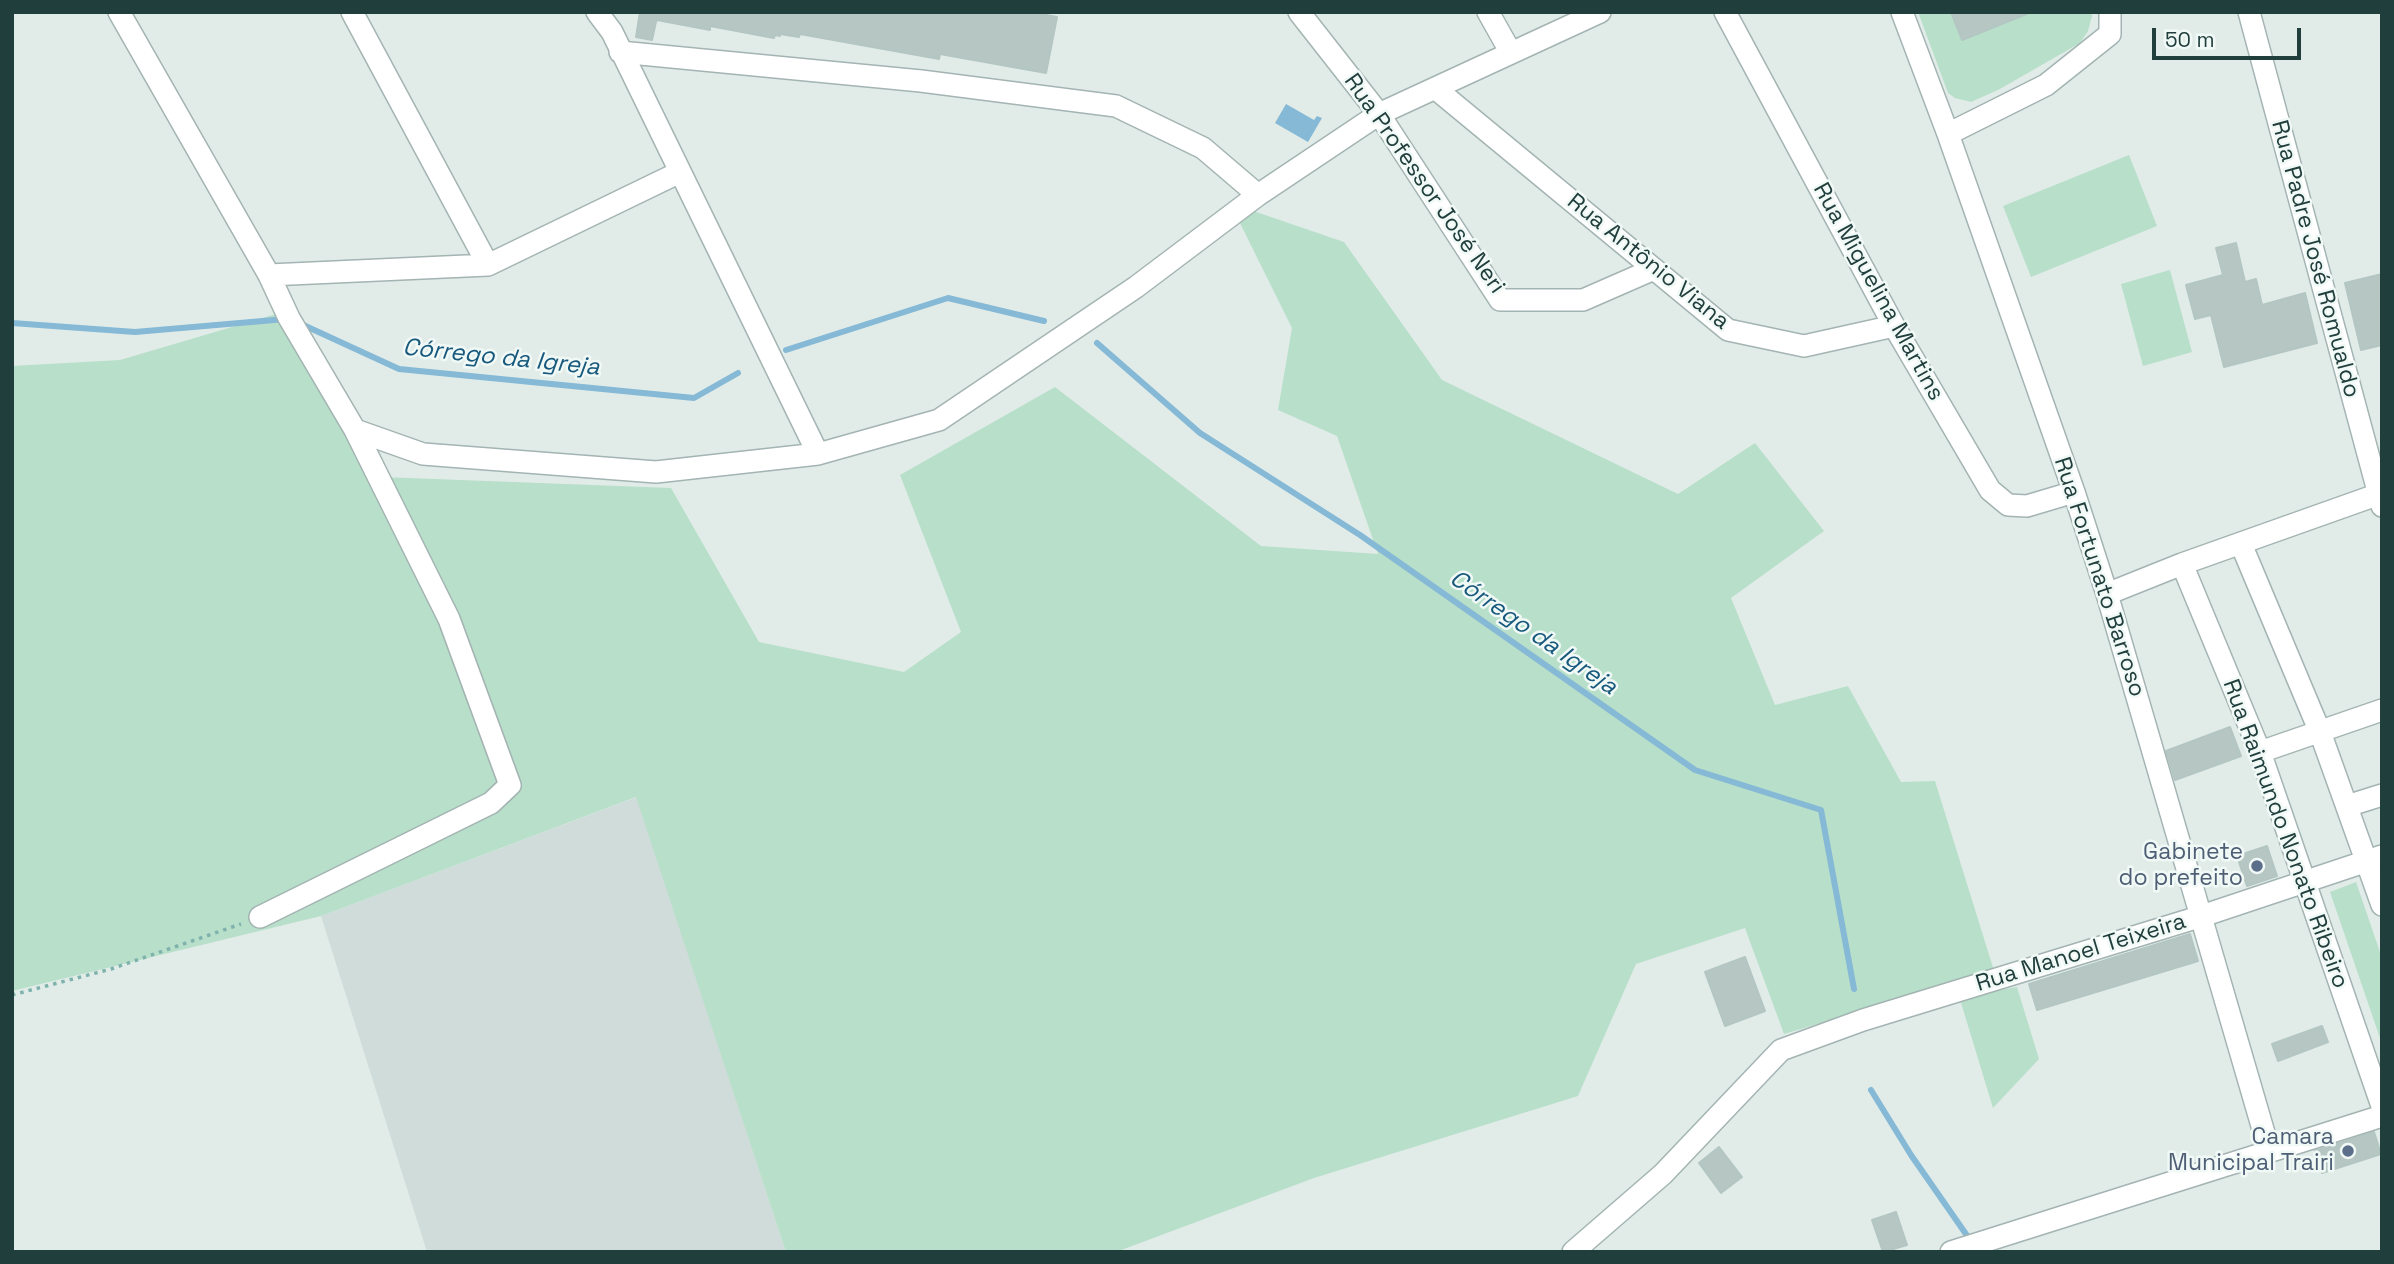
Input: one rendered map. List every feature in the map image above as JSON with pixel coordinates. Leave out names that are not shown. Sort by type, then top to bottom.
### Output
[{"type":"street","points":[[119,12],[269,275],[289,318],[355,430],[449,619],[510,785],[491,803],[260,917]]},
{"type":"street","points":[[352,12],[488,265]]},
{"type":"street","points":[[597,12],[616,32],[680,172],[818,454]]},
{"type":"street","name":"Rua Professor José Neri","points":[[1299,12],[1379,114],[1500,300],[1583,300],[1654,269]]},
{"type":"street","points":[[1488,12],[1511,52]]},
{"type":"street","points":[[355,430],[423,454],[656,472],[818,454],[939,420],[1136,287],[1258,195],[1379,114],[1600,12]]},
{"type":"street","name":"Rua Miguelina Martins","points":[[1725,12],[1894,326],[1990,490],[2008,505],[2027,506],[2074,492]]},
{"type":"street","name":"Rua Fortunato Barroso","points":[[1902,12],[1948,134],[2074,492],[2107,594],[2269,1150]]},
{"type":"street","name":"Rua Padre José Romualdo","points":[[2249,12],[2380,498]]},
{"type":"street","points":[[1948,134],[2046,85],[2110,34],[2117,14]]},
{"type":"street","points":[[616,32],[921,81],[1116,106],[1203,148],[1258,195]]},
{"type":"street","name":"Rua Antônio Viana","points":[[1436,89],[1728,330],[1804,346],[1894,326]]},
{"type":"street","points":[[269,275],[488,265],[680,172]]},
{"type":"street","points":[[2107,594],[2182,564],[2380,498]]},
{"type":"street","points":[[2241,544],[2320,732],[2347,806],[2373,859],[2382,905]]},
{"type":"street","name":"Rua Raimundo Nonato Ribeiro","points":[[2182,564],[2260,752],[2382,1106]]},
{"type":"street","points":[[2260,752],[2382,710]]},
{"type":"street","points":[[2347,806],[2382,795]]},
{"type":"street","name":"Rua Manoel Teixeira","points":[[1573,1252],[1663,1174],[1781,1050],[1876,1016],[2202,916],[2373,859]]},
{"type":"street","points":[[1951,1252],[2382,1116]]},
{"type":"path","points":[[12,995],[111,969],[260,917]]},
{"type":"shaded area","points":[[637,797],[786,1252],[427,1252],[321,916]]},
{"type":"green space","points":[[1918,12],[2091,12],[2092,16],[2088,31],[2080,43],[2000,89],[1971,102],[1955,98],[1948,93]]},
{"type":"green space","points":[[2129,155],[2157,226],[2031,277],[2003,206]]},
{"type":"green space","points":[[1230,203],[1344,242],[1442,380],[1678,494],[1755,443],[1824,531],[1731,598],[1775,705],[1848,686],[1901,782],[1935,781],[2000,990],[2017,987],[2039,1059],[1993,1108],[1955,983],[1784,1034],[1745,928],[1636,964],[1578,1096],[1314,1178],[1116,1252],[786,1252],[636,797],[321,916],[12,991],[12,366],[120,360],[276,314],[382,477],[671,488],[759,642],[904,672],[961,632],[900,475],[1055,387],[1261,546],[1378,554],[1337,436],[1278,410],[1292,328]]},
{"type":"green space","points":[[2170,270],[2192,352],[2143,366],[2121,284]]},
{"type":"green space","points":[[2356,882],[2382,958],[2382,1044],[2330,892]]},
{"type":"water","points":[[1286,104],[1314,120],[1317,116],[1322,118],[1308,142],[1275,123]]},
{"type":"building","points":[[640,12],[1031,12],[1057,17],[1046,73],[940,54],[939,59],[800,34],[799,37],[780,34],[774,38],[710,26],[710,30],[657,20],[657,17],[652,40],[636,37]]},
{"type":"building","points":[[1951,12],[2029,12],[2029,13],[1962,40]]},
{"type":"building","points":[[2236,243],[2245,282],[2256,279],[2262,305],[2305,293],[2317,343],[2224,367],[2211,315],[2195,319],[2186,285],[2223,275],[2216,248]]},
{"type":"building","points":[[2382,274],[2382,345],[2361,350],[2345,283]]},
{"type":"building","points":[[2230,727],[2241,756],[2175,780],[2166,751]]},
{"type":"building","name":"Gabinete do prefeito","points":[[2267,846],[2277,876],[2247,886],[2237,856]]},
{"type":"building","points":[[2190,934],[2198,961],[2037,1010],[2029,984]]},
{"type":"building","points":[[1745,957],[1765,1011],[1725,1026],[1705,972]]},
{"type":"building","points":[[2322,1026],[2328,1042],[2278,1061],[2272,1044]]},
{"type":"building","name":"Camara Municipal Trairi","points":[[2374,1132],[2381,1154],[2322,1173],[2315,1151]]},
{"type":"building","points":[[1719,1147],[1742,1177],[1721,1193],[1699,1163]]},
{"type":"building","points":[[1896,1212],[1907,1245],[1883,1252],[1872,1220]]},
{"type":"waterway","name":"Córrego da Igreja","points":[[786,350],[948,298],[1044,321]]},
{"type":"waterway","name":"Córrego da Igreja","points":[[12,323],[135,332],[286,319]]},
{"type":"waterway","name":"Córrego da Igreja","points":[[299,323],[399,369],[694,398],[738,373]]},
{"type":"waterway","name":"Córrego da Igreja","points":[[1097,343],[1200,433],[1360,535],[1695,770],[1821,810],[1854,989]]},
{"type":"waterway","name":"Córrego da Igreja","points":[[1871,1090],[1911,1155],[1968,1237]]},
{"type":"place","name":"Gabinete do prefeito","points":[[2257,866]]},
{"type":"place","name":"Camara Municipal Trairi","points":[[2348,1151]]}]
